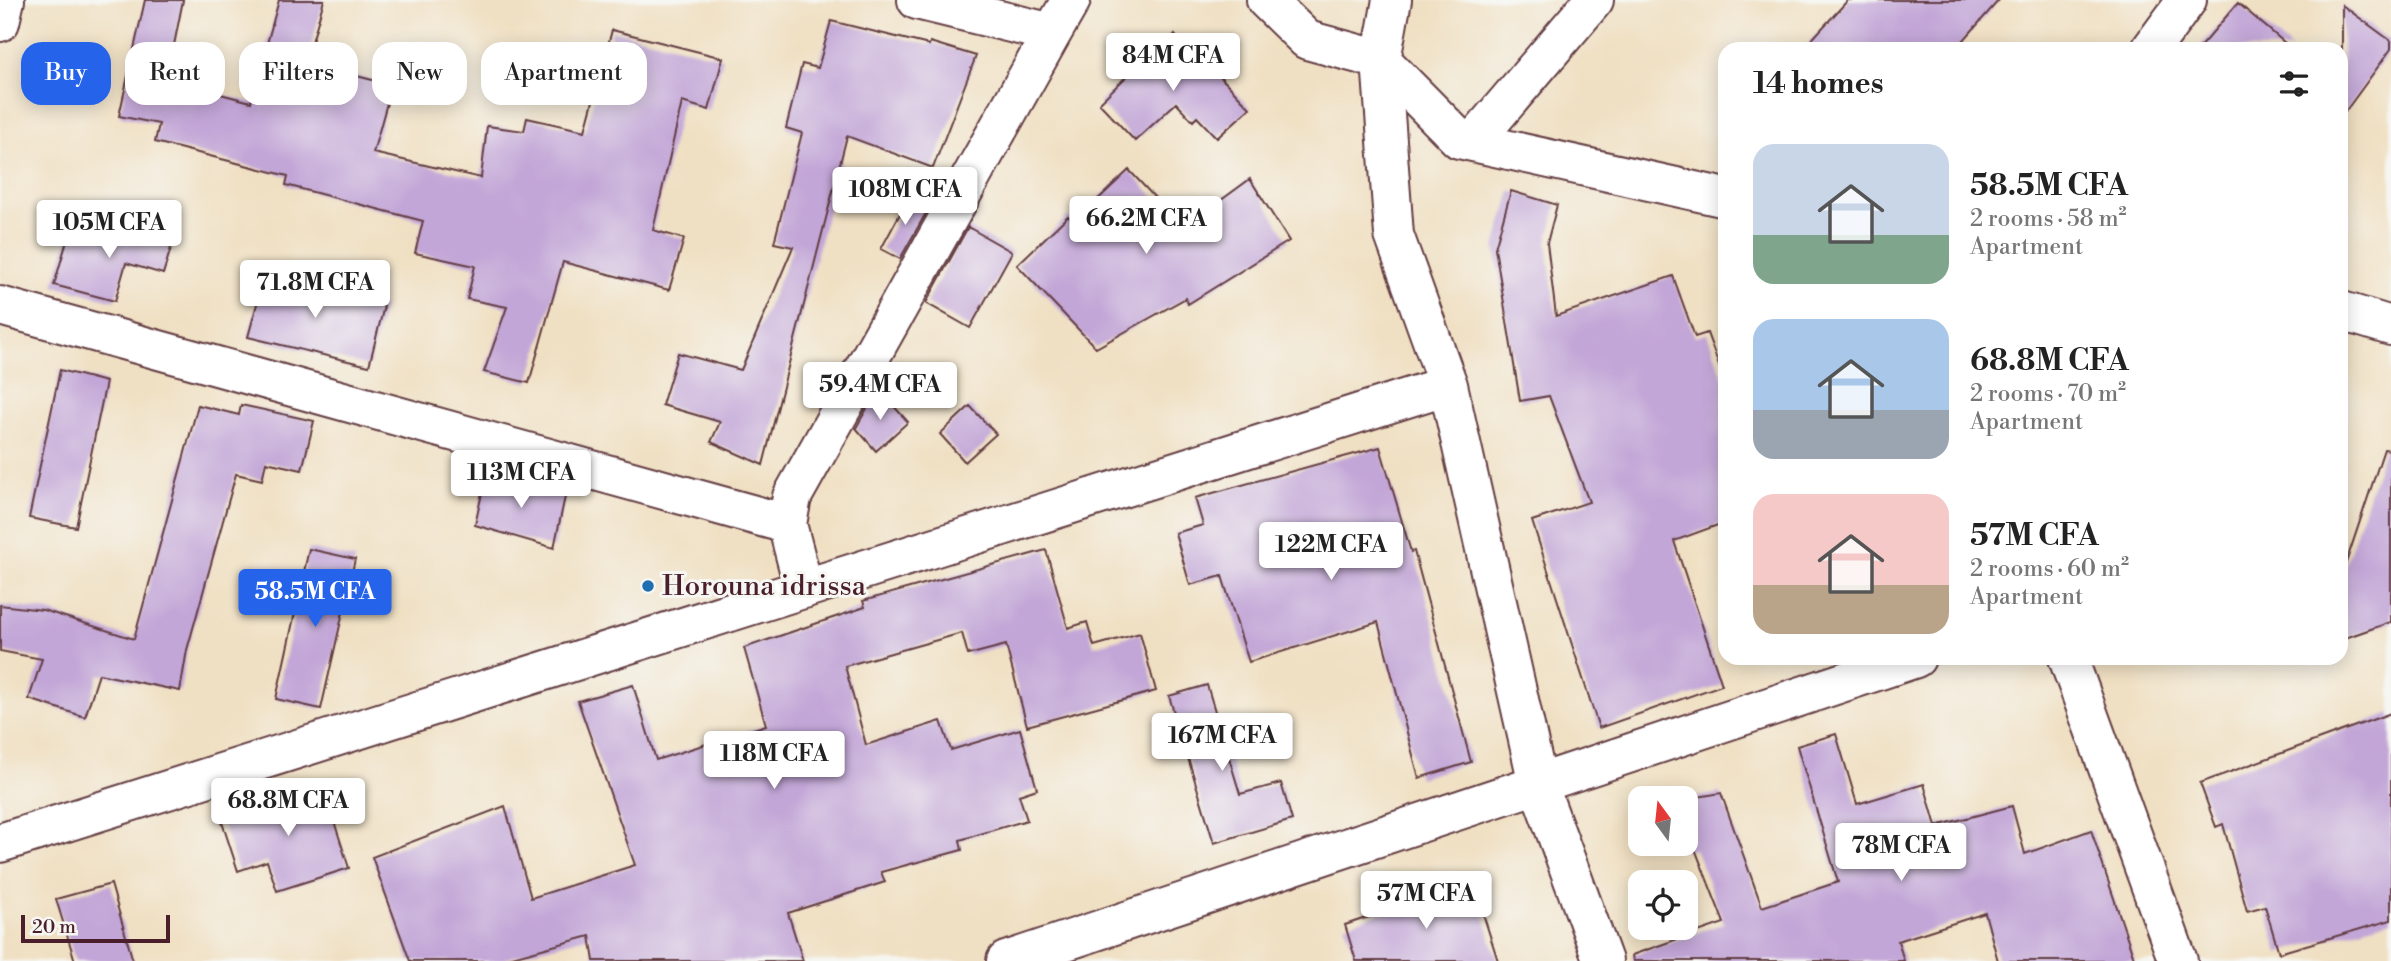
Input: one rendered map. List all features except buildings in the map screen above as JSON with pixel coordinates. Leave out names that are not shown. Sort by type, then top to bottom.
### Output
[{"type":"street","points":[[0,22],[5,0]]},
{"type":"street","points":[[917,0],[1052,33]]},
{"type":"street","points":[[804,589],[787,524],[792,497],[1071,0]]},
{"type":"street","points":[[1266,0],[1307,40],[1381,60],[1459,139],[1718,196]]},
{"type":"street","points":[[1392,0],[1381,60],[1394,235],[1448,385],[1538,784],[1603,961]]},
{"type":"street","points":[[1473,142],[1594,0]]},
{"type":"street","points":[[2156,42],[2188,0]]},
{"type":"street","points":[[0,306],[787,524]]},
{"type":"street","points":[[2348,313],[2391,326]]},
{"type":"street","points":[[0,843],[1448,385]]},
{"type":"street","points":[[1006,961],[1895,665]]},
{"type":"street","points":[[2071,665],[2178,961]]},
{"type":"place","name":"Horouna idrissa","points":[[648,586]]}]
